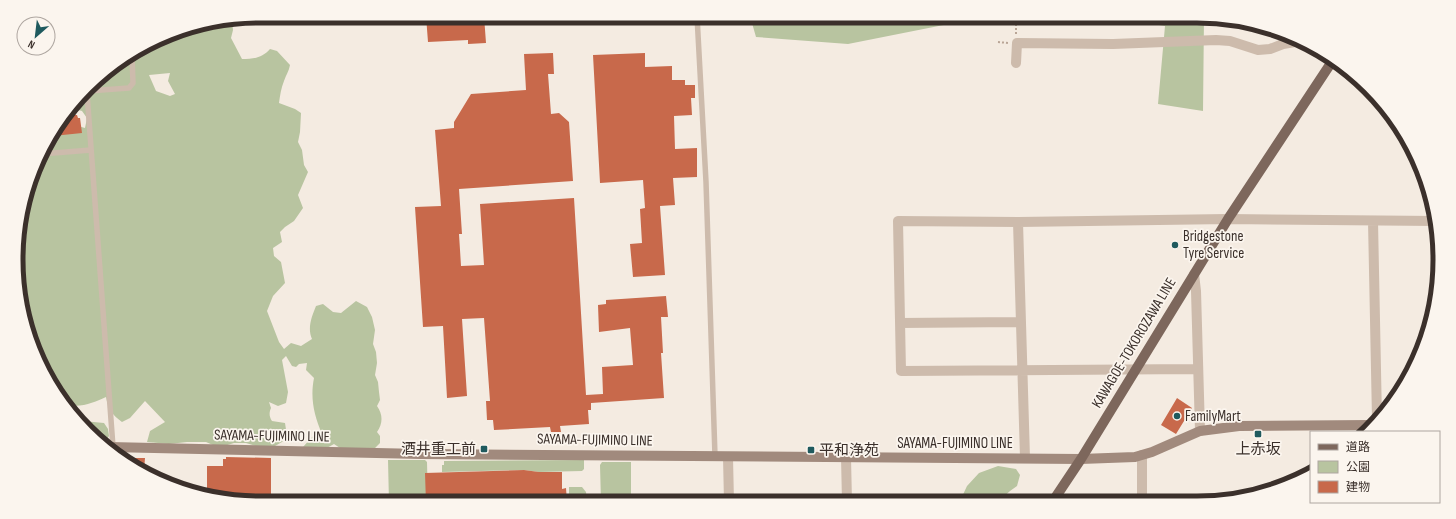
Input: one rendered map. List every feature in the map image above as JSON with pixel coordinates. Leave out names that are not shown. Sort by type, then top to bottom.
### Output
[{"type":"main road","name":"KAWAGOE-TOKOROZAWA LINE","points":[[1056,496],[1081,459],[1228,219],[1330,65]]},
{"type":"main road","name":"SAYAMA-FUJIMINO LINE","points":[[116,447],[426,454],[1081,459],[1127,458],[1142,455],[1200,432],[1239,426],[1366,425]]},
{"type":"street","points":[[1016,63],[1017,43],[1113,44],[1216,40],[1230,41],[1258,50],[1270,49],[1291,43]]},
{"type":"street","points":[[1197,369],[901,371],[898,221],[1018,222],[1228,219],[1430,221]]},
{"type":"street","points":[[1373,221],[1376,413]]},
{"type":"street","points":[[1018,222],[1024,458]]},
{"type":"street","points":[[1194,274],[1196,291],[1197,369],[1200,432]]},
{"type":"street","points":[[900,323],[1020,322]]},
{"type":"street","points":[[1142,455],[1142,496]]},
{"type":"street","points":[[728,457],[729,496]]},
{"type":"street","points":[[846,457],[846,496]]},
{"type":"lane","points":[[696,23],[706,182],[715,456]]},
{"type":"lane","points":[[93,91],[129,88],[133,83],[132,60]]},
{"type":"lane","points":[[87,98],[111,443]]},
{"type":"lane","points":[[48,153],[91,150]]},
{"type":"path","points":[[1016,23],[1017,43]]},
{"type":"green space","points":[[752,23],[954,23],[848,44],[756,37]]},
{"type":"green space","points":[[1147,23],[1204,23],[1203,111],[1158,104],[1165,26]]},
{"type":"green space","points":[[232,25],[231,38],[242,59],[258,57],[270,49],[277,51],[290,65],[282,86],[279,103],[301,113],[298,142],[302,150],[304,165],[308,172],[298,195],[303,208],[294,221],[280,232],[282,242],[273,248],[274,256],[281,262],[285,283],[273,296],[267,311],[279,342],[284,349],[291,343],[301,346],[312,339],[310,326],[316,306],[323,304],[333,312],[341,313],[356,301],[367,307],[372,317],[375,330],[373,344],[376,352],[377,363],[375,375],[378,382],[380,400],[377,406],[382,419],[377,432],[380,436],[380,443],[375,448],[343,450],[334,444],[325,449],[302,448],[315,434],[322,434],[317,420],[312,393],[314,378],[306,370],[307,363],[299,364],[296,367],[292,366],[286,356],[282,360],[288,392],[286,403],[278,406],[269,402],[272,421],[285,423],[287,436],[282,442],[275,446],[259,447],[246,443],[234,443],[224,446],[213,445],[206,442],[169,444],[147,442],[150,431],[165,422],[145,401],[130,418],[122,422],[111,411],[106,397],[87,404],[74,406],[63,391],[47,364],[36,336],[31,321],[25,290],[23,260],[25,229],[28,213],[31,198],[41,169],[47,155],[65,125],[71,124],[85,128],[87,118],[82,111],[77,110],[92,92],[128,63],[155,47],[198,31]],"holes":[[[170,73],[168,81],[175,94],[170,96],[156,91],[149,75]]]},
{"type":"green space","points":[[87,421],[104,423],[108,429],[109,436],[107,439]]},
{"type":"green space","points":[[388,460],[425,460],[427,462],[428,496],[389,496]]},
{"type":"green space","points":[[584,460],[584,469],[582,471],[539,472],[524,470],[442,472],[442,465],[444,465],[444,461]]},
{"type":"green space","points":[[602,462],[631,462],[631,496],[601,496],[600,465]]},
{"type":"green space","points":[[998,466],[1016,469],[1020,475],[1017,486],[1004,496],[962,496],[967,486],[979,473]]},
{"type":"green space","points":[[569,487],[582,487],[586,492],[586,496],[569,496]]},
{"type":"building","points":[[427,23],[485,23],[486,43],[468,44],[468,40],[428,42]]},
{"type":"building","points":[[553,53],[554,74],[548,74],[551,114],[559,113],[569,122],[573,181],[459,189],[462,234],[459,234],[461,266],[484,265],[480,204],[574,198],[586,395],[603,394],[602,367],[633,365],[630,328],[599,332],[598,305],[606,304],[606,300],[666,296],[668,317],[661,317],[663,353],[661,353],[664,398],[591,403],[591,410],[588,410],[589,424],[560,426],[561,432],[551,432],[550,427],[494,430],[493,420],[487,420],[486,401],[490,401],[484,318],[462,319],[467,396],[447,398],[443,326],[423,327],[415,207],[441,206],[435,130],[454,128],[454,122],[471,94],[526,90],[524,54]]},
{"type":"building","points":[[645,53],[645,67],[672,66],[672,80],[685,80],[685,85],[695,85],[695,98],[691,98],[692,115],[674,116],[675,149],[697,148],[697,177],[673,178],[675,205],[660,206],[665,275],[633,277],[630,244],[642,243],[640,209],[645,208],[643,180],[600,183],[593,55]]},
{"type":"building","points":[[73,115],[77,115],[78,118],[80,118],[82,133],[58,135]]},
{"type":"building","name":"FamilyMart","points":[[1177,398],[1192,408],[1176,434],[1161,425]]},
{"type":"building","points":[[226,457],[271,458],[271,495],[229,494],[207,490],[207,466],[223,466],[223,459],[226,459]]},
{"type":"building","points":[[131,458],[145,458],[144,466]]},
{"type":"building","points":[[524,470],[539,472],[562,472],[562,489],[566,488],[567,496],[426,496],[425,473]]},
{"type":"place","name":"Bridgestone Tyre Service","points":[[1175,245]]},
{"type":"place","name":"FamilyMart","points":[[1177,416]]},
{"type":"place","name":"上赤坂","points":[[1258,434]]},
{"type":"place","name":"酒井重工前","points":[[484,449]]},
{"type":"place","name":"平和浄苑","points":[[811,450]]}]
